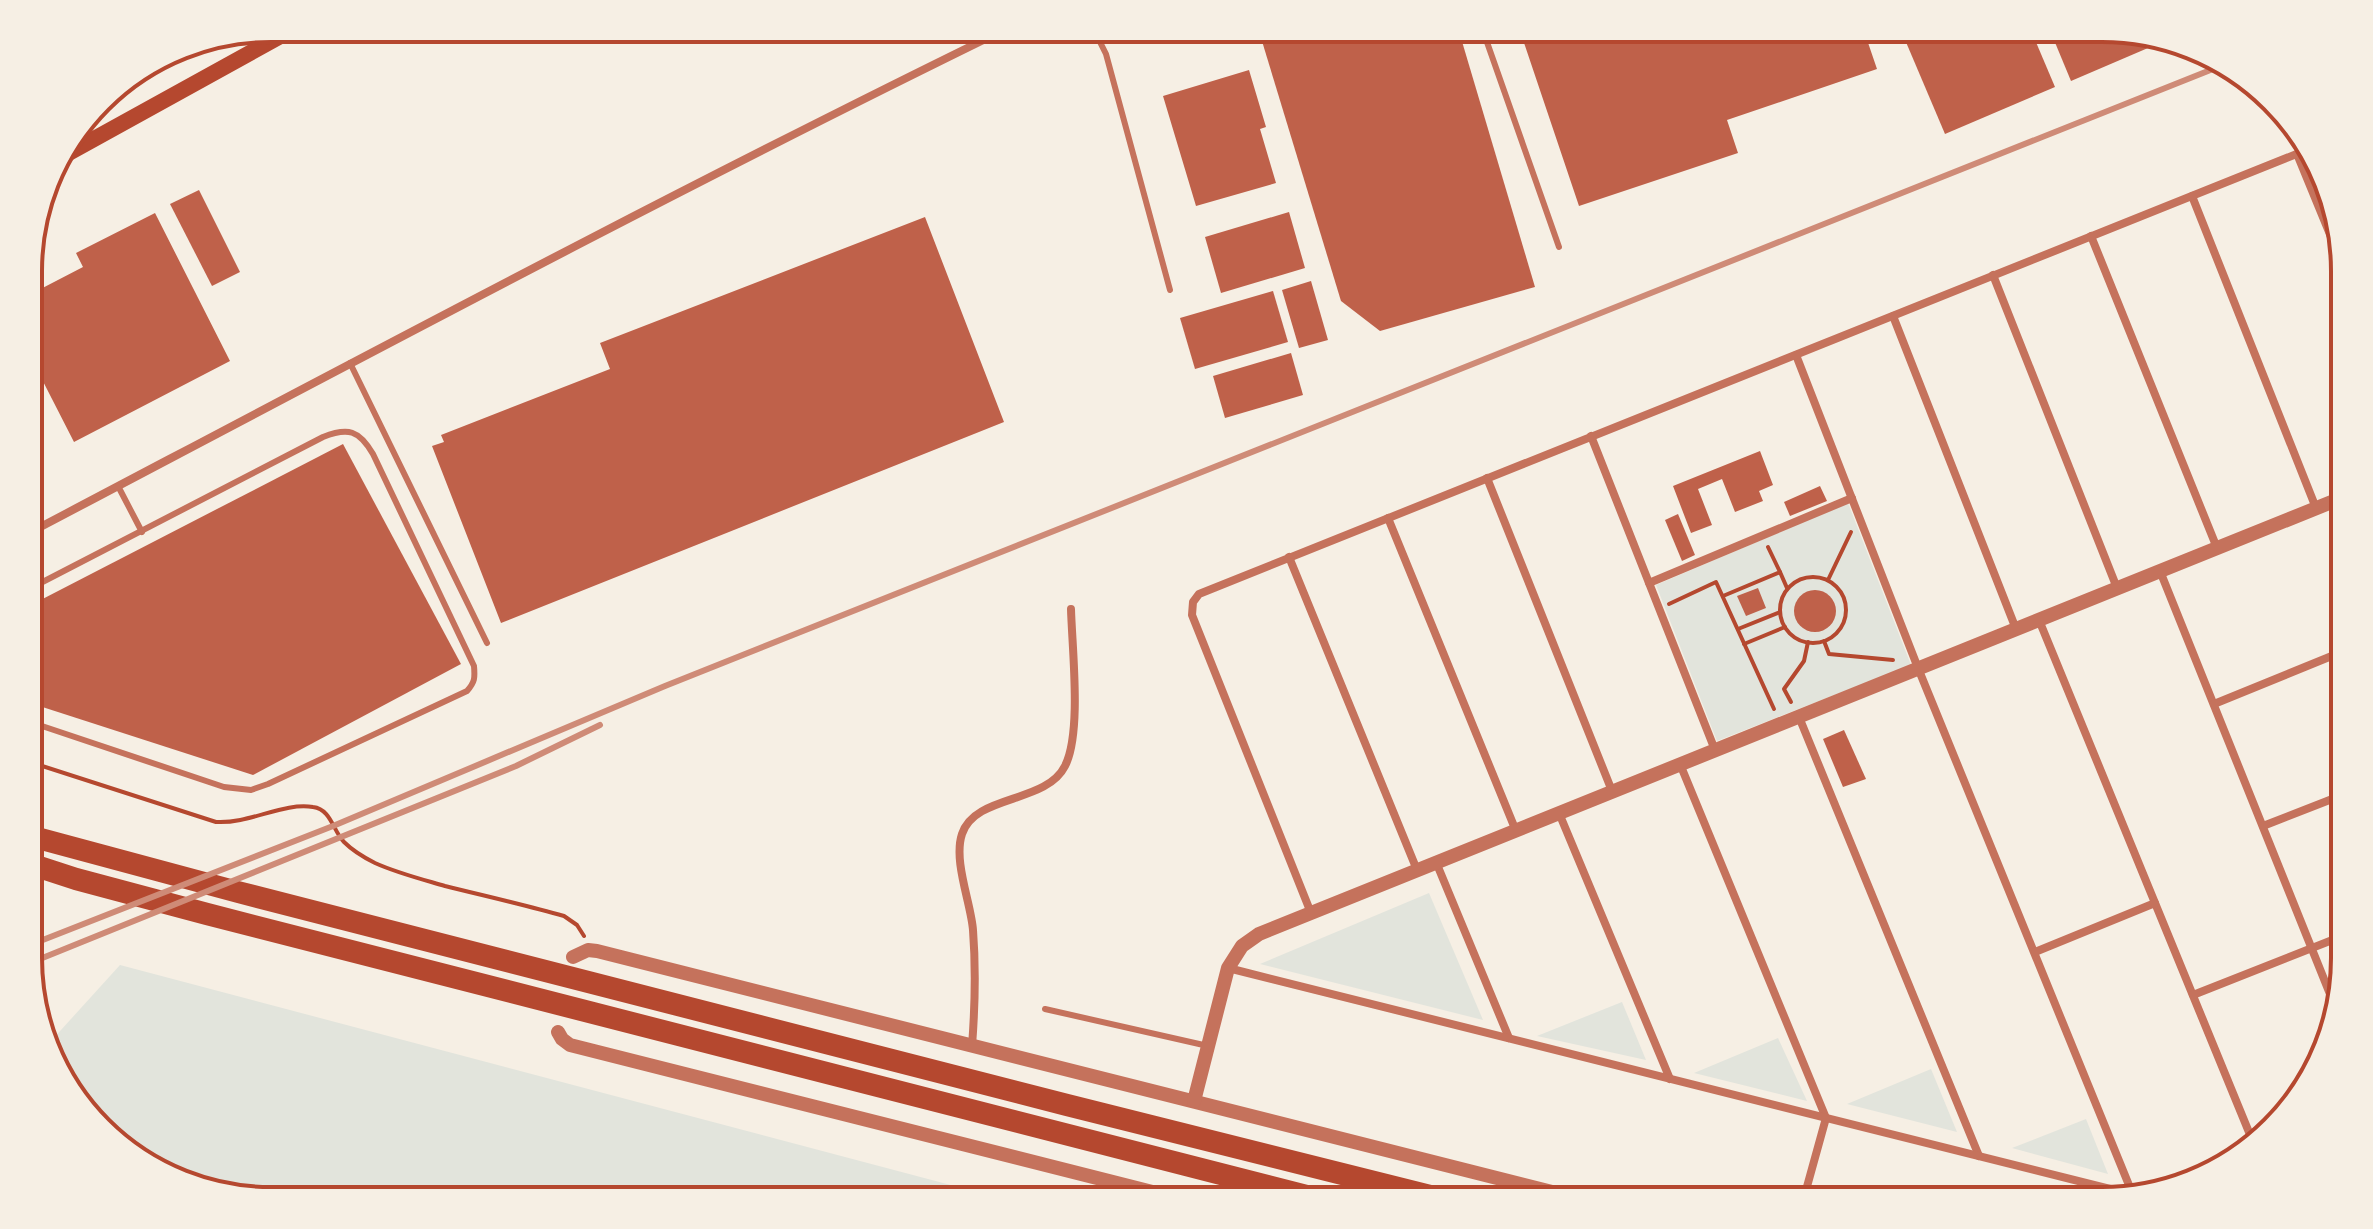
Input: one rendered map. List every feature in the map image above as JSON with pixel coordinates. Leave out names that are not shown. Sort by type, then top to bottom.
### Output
[{"type":"highway","points":[[42,840],[1394,1187]]},
{"type":"highway","points":[[42,868],[207,914],[1271,1187]]},
{"type":"main road","points":[[79,147],[270,42]]},
{"type":"street","points":[[42,526],[350,363],[979,42]]},
{"type":"street","points":[[1311,913],[1191,608],[1199,594],[2297,154],[2325,223]]},
{"type":"street","points":[[2192,196],[2316,508]]},
{"type":"street","points":[[2091,236],[2217,548]]},
{"type":"street","points":[[1993,275],[2117,588]]},
{"type":"street","points":[[1893,316],[2016,629]]},
{"type":"street","points":[[1796,355],[1918,668],[2129,1185]]},
{"type":"street","points":[[1591,436],[1715,750]]},
{"type":"street","points":[[1487,478],[1612,791]]},
{"type":"street","points":[[1649,583],[1852,498]]},
{"type":"street","points":[[1194,1101],[1228,968],[1235,954],[1259,934],[1715,750],[1795,711],[1918,668],[2331,502]]},
{"type":"street","points":[[1388,518],[1516,831]]},
{"type":"street","points":[[1289,557],[1417,870]]},
{"type":"street","points":[[2160,571],[2329,990]]},
{"type":"street","points":[[972,1046],[975,1010],[973,925],[965,890],[960,842],[966,825],[978,813],[1050,783],[1066,764],[1075,702],[1071,609]]},
{"type":"street","points":[[2039,620],[2249,1133]]},
{"type":"street","points":[[2214,704],[2331,656]]},
{"type":"street","points":[[1795,711],[1979,1156]]},
{"type":"street","points":[[1680,764],[1826,1118],[1807,1187]]},
{"type":"street","points":[[2263,826],[2331,799]]},
{"type":"street","points":[[1559,813],[1670,1079]]},
{"type":"street","points":[[1436,862],[1509,1038]]},
{"type":"street","points":[[2035,952],[2155,903]]},
{"type":"street","points":[[2193,995],[2331,941]]},
{"type":"street","points":[[573,957],[588,950],[1533,1187]]},
{"type":"street","points":[[1228,968],[2101,1187]]},
{"type":"street","points":[[558,1032],[570,1045],[1133,1187]]},
{"type":"lane","points":[[1100,42],[1106,54],[1170,290]]},
{"type":"lane","points":[[1487,42],[1559,247]]},
{"type":"lane","points":[[350,363],[487,643]]},
{"type":"lane","points":[[42,582],[323,437],[351,431],[367,443],[373,454],[474,666],[474,683],[467,691],[251,790],[224,787],[42,726]]},
{"type":"lane","points":[[118,486],[142,532]]},
{"type":"lane","points":[[1045,1009],[1208,1046]]},
{"type":"path","points":[[1828,580],[1853,527]]},
{"type":"path","points":[[1762,534],[1787,590]]},
{"type":"path","points":[[1723,596],[1780,572]]},
{"type":"path","points":[[1807,577],[1828,580],[1842,595],[1846,605],[1841,627],[1824,641],[1808,642],[1793,636],[1785,627],[1781,612],[1787,590],[1807,577]]},
{"type":"path","points":[[1659,609],[1716,582],[1775,712]]},
{"type":"path","points":[[1738,629],[1781,612]]},
{"type":"path","points":[[1744,644],[1785,627]]},
{"type":"path","points":[[1824,641],[1829,654],[1904,661]]},
{"type":"path","points":[[1795,711],[1784,689],[1804,661],[1808,642]]},
{"type":"path","points":[[42,766],[216,822],[239,822],[292,808],[319,808],[327,815],[340,838],[365,858],[409,876],[564,916],[583,932],[588,950]]},
{"type":"shaded area","points":[[1848,503],[1911,665],[1717,741],[1656,585]]},
{"type":"shaded area","points":[[1429,893],[1483,1020],[1260,964]]},
{"type":"shaded area","points":[[120,965],[958,1187],[241,1185],[197,1175],[132,1140],[89,1097],[56,1036]]},
{"type":"shaded area","points":[[1622,1002],[1646,1060],[1537,1036]]},
{"type":"shaded area","points":[[1778,1038],[1807,1101],[1694,1073]]},
{"type":"shaded area","points":[[1931,1069],[1957,1132],[1847,1104]]},
{"type":"shaded area","points":[[2086,1119],[2108,1174],[2012,1148]]},
{"type":"building","points":[[1262,42],[1462,42],[1535,287],[1380,331],[1341,301]]},
{"type":"building","points":[[1524,42],[1868,42],[1877,69],[1727,120],[1738,153],[1579,206]]},
{"type":"building","points":[[1906,42],[2036,42],[2055,87],[1945,134]]},
{"type":"building","points":[[2055,42],[2102,42],[2149,48],[2071,81]]},
{"type":"building","points":[[1249,70],[1266,127],[1260,129],[1276,183],[1196,206],[1163,96]]},
{"type":"building","points":[[199,190],[240,272],[212,286],[170,204]]},
{"type":"building","points":[[1289,212],[1305,268],[1221,293],[1205,237]]},
{"type":"building","points":[[155,213],[230,361],[74,442],[42,379],[42,288],[83,267],[76,253]]},
{"type":"building","points":[[925,217],[1004,422],[501,623],[432,446],[444,442],[441,435],[610,369],[600,343]]},
{"type":"building","points":[[1311,281],[1328,340],[1299,348],[1282,290]]},
{"type":"building","points":[[1273,291],[1288,342],[1195,369],[1180,318]]},
{"type":"building","points":[[1291,353],[1303,395],[1225,418],[1213,376]]},
{"type":"building","points":[[343,444],[461,664],[253,775],[42,707],[42,599]]},
{"type":"building","points":[[1760,451],[1773,485],[1759,491],[1763,501],[1735,512],[1722,479],[1698,489],[1712,525],[1691,533],[1673,486]]},
{"type":"building","points":[[1820,486],[1827,501],[1790,516],[1784,502]]},
{"type":"building","points":[[1678,514],[1695,555],[1682,561],[1665,520]]},
{"type":"building","points":[[1758,588],[1766,608],[1746,616],[1737,596]]},
{"type":"building","points":[[1815,590],[1830,596],[1836,611],[1830,626],[1815,632],[1800,626],[1794,611],[1800,596]]},
{"type":"building","points":[[1844,730],[1866,779],[1843,787],[1823,739]]},
{"type":"railway","points":[[42,940],[333,826],[665,686],[2210,70]]},
{"type":"railway","points":[[42,958],[516,766],[600,725]]}]
